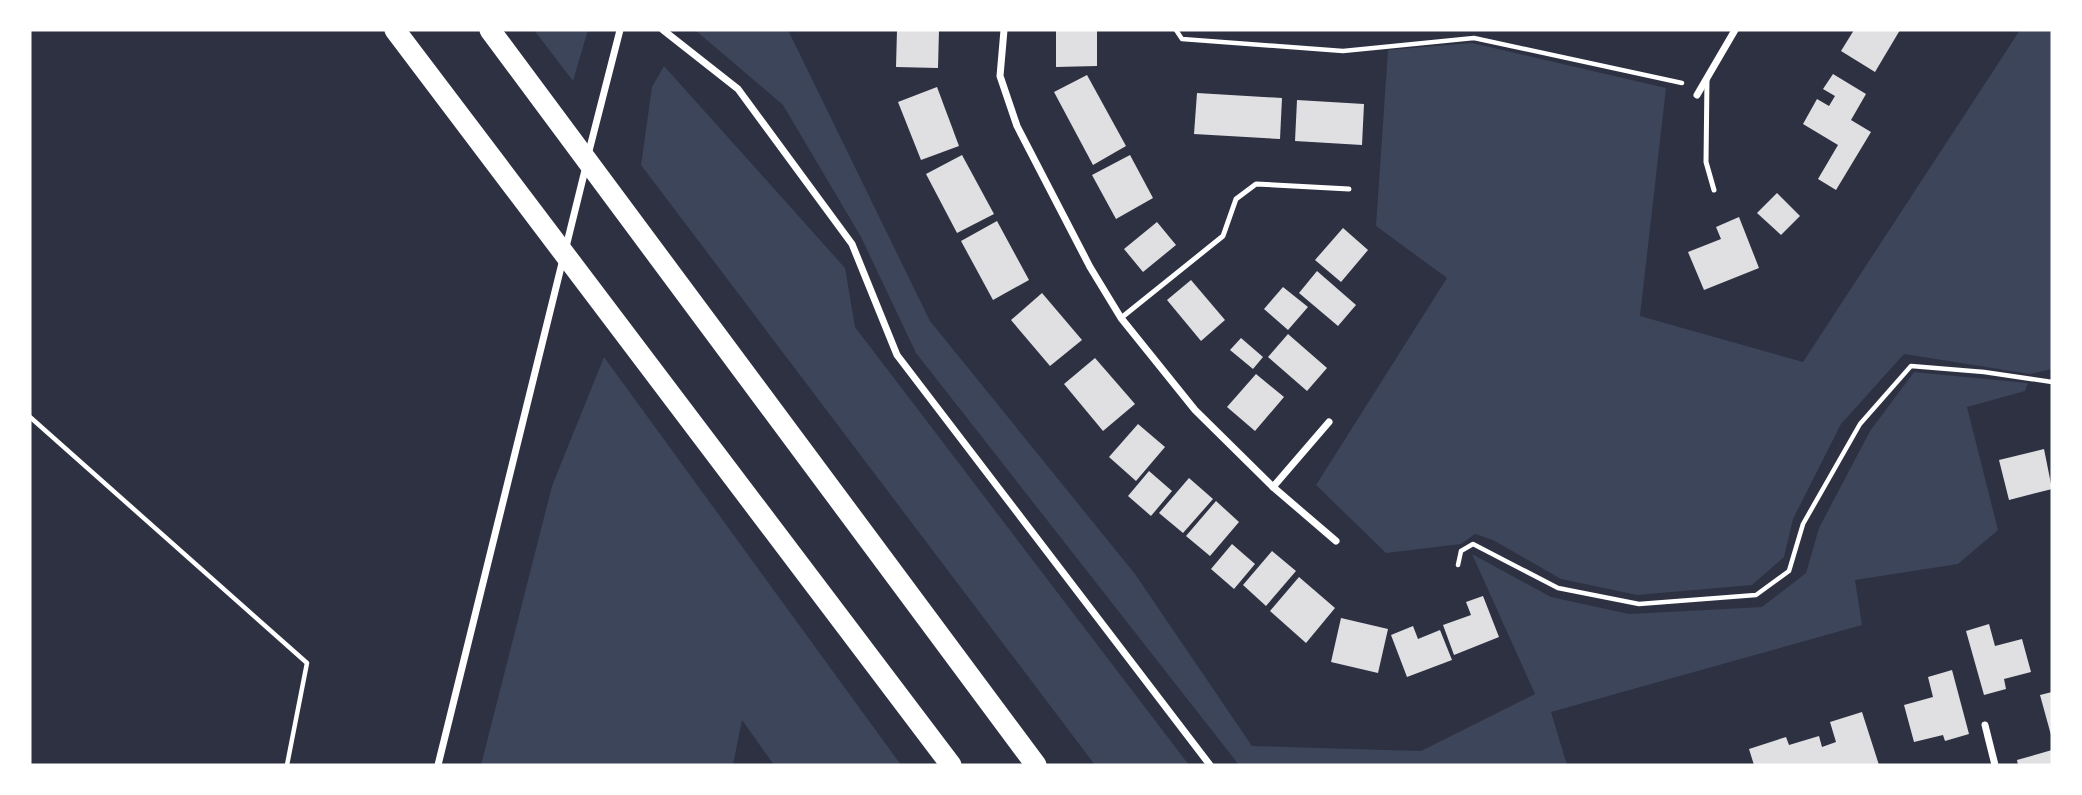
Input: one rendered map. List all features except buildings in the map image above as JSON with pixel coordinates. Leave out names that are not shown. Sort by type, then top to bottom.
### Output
[{"type":"highway","points":[[395,30],[951,765]]},
{"type":"highway","points":[[490,30],[1036,765]]},
{"type":"street","points":[[438,765],[620,30]]},
{"type":"street","points":[[663,30],[738,89],[852,244],[897,355],[1210,765]]},
{"type":"street","points":[[1003,30],[1000,76],[1017,126],[1090,267],[1121,318],[1195,410],[1273,487],[1336,541]]},
{"type":"street","points":[[1696,95],[1735,30]]},
{"type":"street","points":[[1273,487],[1329,422]]},
{"type":"street","points":[[1985,725],[1995,765]]},
{"type":"lane","points":[[1707,77],[1706,162],[1714,190]]},
{"type":"lane","points":[[1121,318],[1223,236],[1236,200],[1256,184],[1349,189]]},
{"type":"path","points":[[1176,30],[1182,39],[1343,51],[1474,38],[1702,87]]},
{"type":"path","points":[[1458,565],[1461,551],[1473,544],[1558,588],[1639,604],[1756,595],[1789,571],[1803,524],[1860,424],[1911,366],[1984,372],[2052,382]]},
{"type":"path","points":[[30,416],[307,663],[287,765]]},
{"type":"shaded area","points":[[534,30],[588,30],[573,81]]},
{"type":"shaded area","points":[[695,30],[788,30],[930,321],[1135,574],[1252,746],[1421,751],[1535,694],[1472,554],[1551,597],[1629,614],[1762,607],[1806,573],[1819,528],[1870,431],[1914,372],[2028,383],[2025,391],[1967,407],[1998,530],[1958,564],[1855,580],[1862,625],[1551,712],[1567,765],[1239,765],[916,353],[861,237],[783,105]]},
{"type":"shaded area","points":[[2020,30],[2052,30],[2052,369],[2030,374],[1904,354],[1841,424],[1793,519],[1784,557],[1752,585],[1637,595],[1561,579],[1493,540],[1475,534],[1461,544],[1386,553],[1316,485],[1447,278],[1376,226],[1388,50],[1472,43],[1666,88],[1640,316],[1803,362]]},
{"type":"shaded area","points":[[664,66],[845,268],[855,327],[1189,765],[1095,765],[641,165],[652,87]]},
{"type":"shaded area","points":[[604,357],[901,765],[774,765],[742,720],[733,765],[481,765],[552,486]]}]
